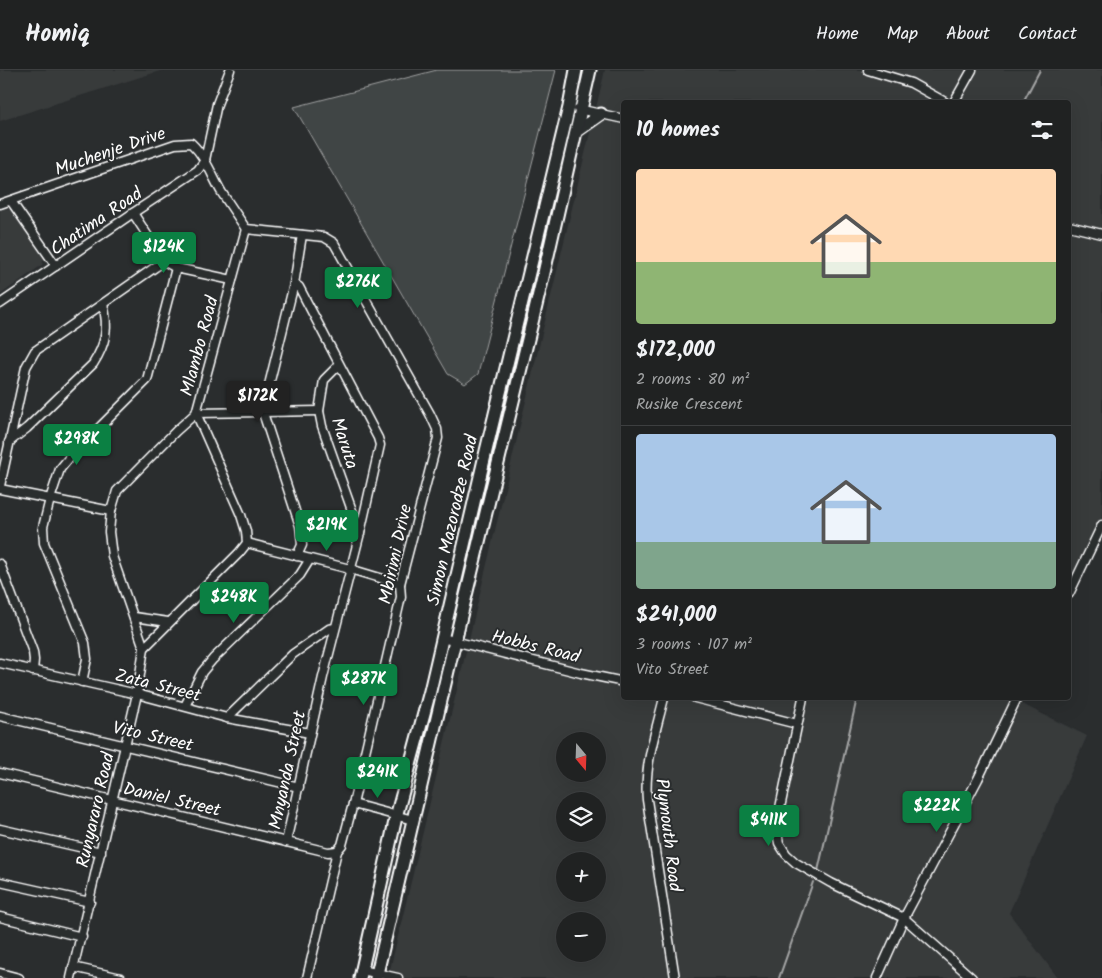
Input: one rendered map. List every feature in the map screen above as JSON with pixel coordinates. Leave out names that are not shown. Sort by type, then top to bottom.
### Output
[{"type":"highway","name":"Simon Mazorodze Road","points":[[375,977],[544,273],[590,70]]},
{"type":"highway","name":"Simon Mazorodze Road","points":[[361,974],[396,817],[430,692],[558,155],[576,71]]},
{"type":"highway","points":[[558,155],[569,138],[575,114],[582,110]]},
{"type":"highway","points":[[577,131],[601,114]]},
{"type":"highway","points":[[430,692],[441,675],[448,648],[455,641]]},
{"type":"street","points":[[205,160],[215,110],[230,70]]},
{"type":"street","points":[[868,70],[910,83],[942,100]]},
{"type":"street","points":[[955,100],[972,70]]},
{"type":"street","points":[[569,107],[621,118]]},
{"type":"street","name":"Muchenje Drive","points":[[0,204],[175,144],[191,143],[199,150],[222,192],[246,229]]},
{"type":"street","name":"Chatima Road","points":[[0,304],[198,170],[205,160]]},
{"type":"street","points":[[11,201],[56,266]]},
{"type":"street","points":[[133,213],[164,260],[176,268],[232,280]]},
{"type":"street","points":[[1071,226],[1102,234]]},
{"type":"street","name":"Mbirimi Drive","points":[[246,229],[324,238],[334,243],[430,414],[437,429],[438,438],[400,584],[401,597],[353,804],[342,845],[337,850],[308,978]]},
{"type":"street","name":"Mlambo Road","points":[[196,413],[246,229]]},
{"type":"street","points":[[297,556],[302,545],[300,526],[267,429],[264,412],[265,401],[294,284],[302,235]]},
{"type":"street","points":[[110,511],[0,487],[9,442],[26,367],[35,351],[164,260]]},
{"type":"street","points":[[82,682],[87,659],[85,643],[44,543],[43,527],[60,469],[147,380],[176,268]]},
{"type":"street","name":"Mnyanda Street","points":[[286,842],[310,733],[380,445],[299,288],[294,284]]},
{"type":"street","points":[[9,442],[27,428],[93,364],[100,354],[107,330],[103,304]]},
{"type":"street","name":"Maruta","points":[[339,366],[324,380],[319,411],[322,426],[360,533]]},
{"type":"street","points":[[196,413],[238,508],[246,531],[247,543],[144,648],[112,556],[109,532],[110,511],[117,491],[196,413],[319,411]]},
{"type":"street","points":[[1071,590],[1102,526]]},
{"type":"street","points":[[247,543],[350,569],[400,584]]},
{"type":"street","points":[[185,706],[202,672],[300,575],[310,559]]},
{"type":"street","points":[[0,564],[33,652],[32,671]]},
{"type":"street","points":[[134,617],[168,622]]},
{"type":"street","points":[[227,718],[293,654],[329,629],[335,628]]},
{"type":"street","name":"Hobbs Road","points":[[442,638],[621,681]]},
{"type":"street","name":"Runyararo Road","points":[[71,978],[126,745],[137,694],[144,648]]},
{"type":"street","name":"Zata Street","points":[[0,663],[137,694],[227,718],[310,733]]},
{"type":"street","name":"Plymouth Road","points":[[664,700],[645,781],[646,800],[675,978]]},
{"type":"street","points":[[703,700],[797,724]]},
{"type":"street","points":[[803,700],[776,827],[779,843],[786,854],[796,863],[904,918],[972,978]]},
{"type":"street","points":[[877,978],[904,918],[978,779],[1016,700]]},
{"type":"street","name":"Vito Street","points":[[0,716],[299,787]]},
{"type":"street","name":"Daniel Street","points":[[0,772],[328,852],[337,850]]},
{"type":"street","points":[[353,804],[413,820]]},
{"type":"street","points":[[0,829],[101,852]]},
{"type":"street","points":[[0,882],[90,902]]},
{"type":"street","points":[[0,917],[82,937]]},
{"type":"street","points":[[74,967],[121,978]]},
{"type":"street","points":[[0,973],[19,978]]},
{"type":"street","points":[[361,974],[398,978]]},
{"type":"shaded area","points":[[0,70],[163,70],[0,121]]},
{"type":"shaded area","points":[[437,70],[556,70],[478,374],[465,384],[448,374],[294,107]]},
{"type":"shaded area","points":[[605,70],[1102,70],[1102,518],[1071,581],[1071,100],[621,100],[621,700],[1014,700],[1087,736],[1009,913],[1058,978],[388,978]]},
{"type":"shaded area","points":[[4,207],[11,210],[44,258],[42,265],[0,295],[0,209]]},
{"type":"waterway","points":[[1024,100],[1040,70]]},
{"type":"waterway","points":[[818,871],[857,700]]},
{"type":"waterway","points":[[779,978],[813,882]]}]
